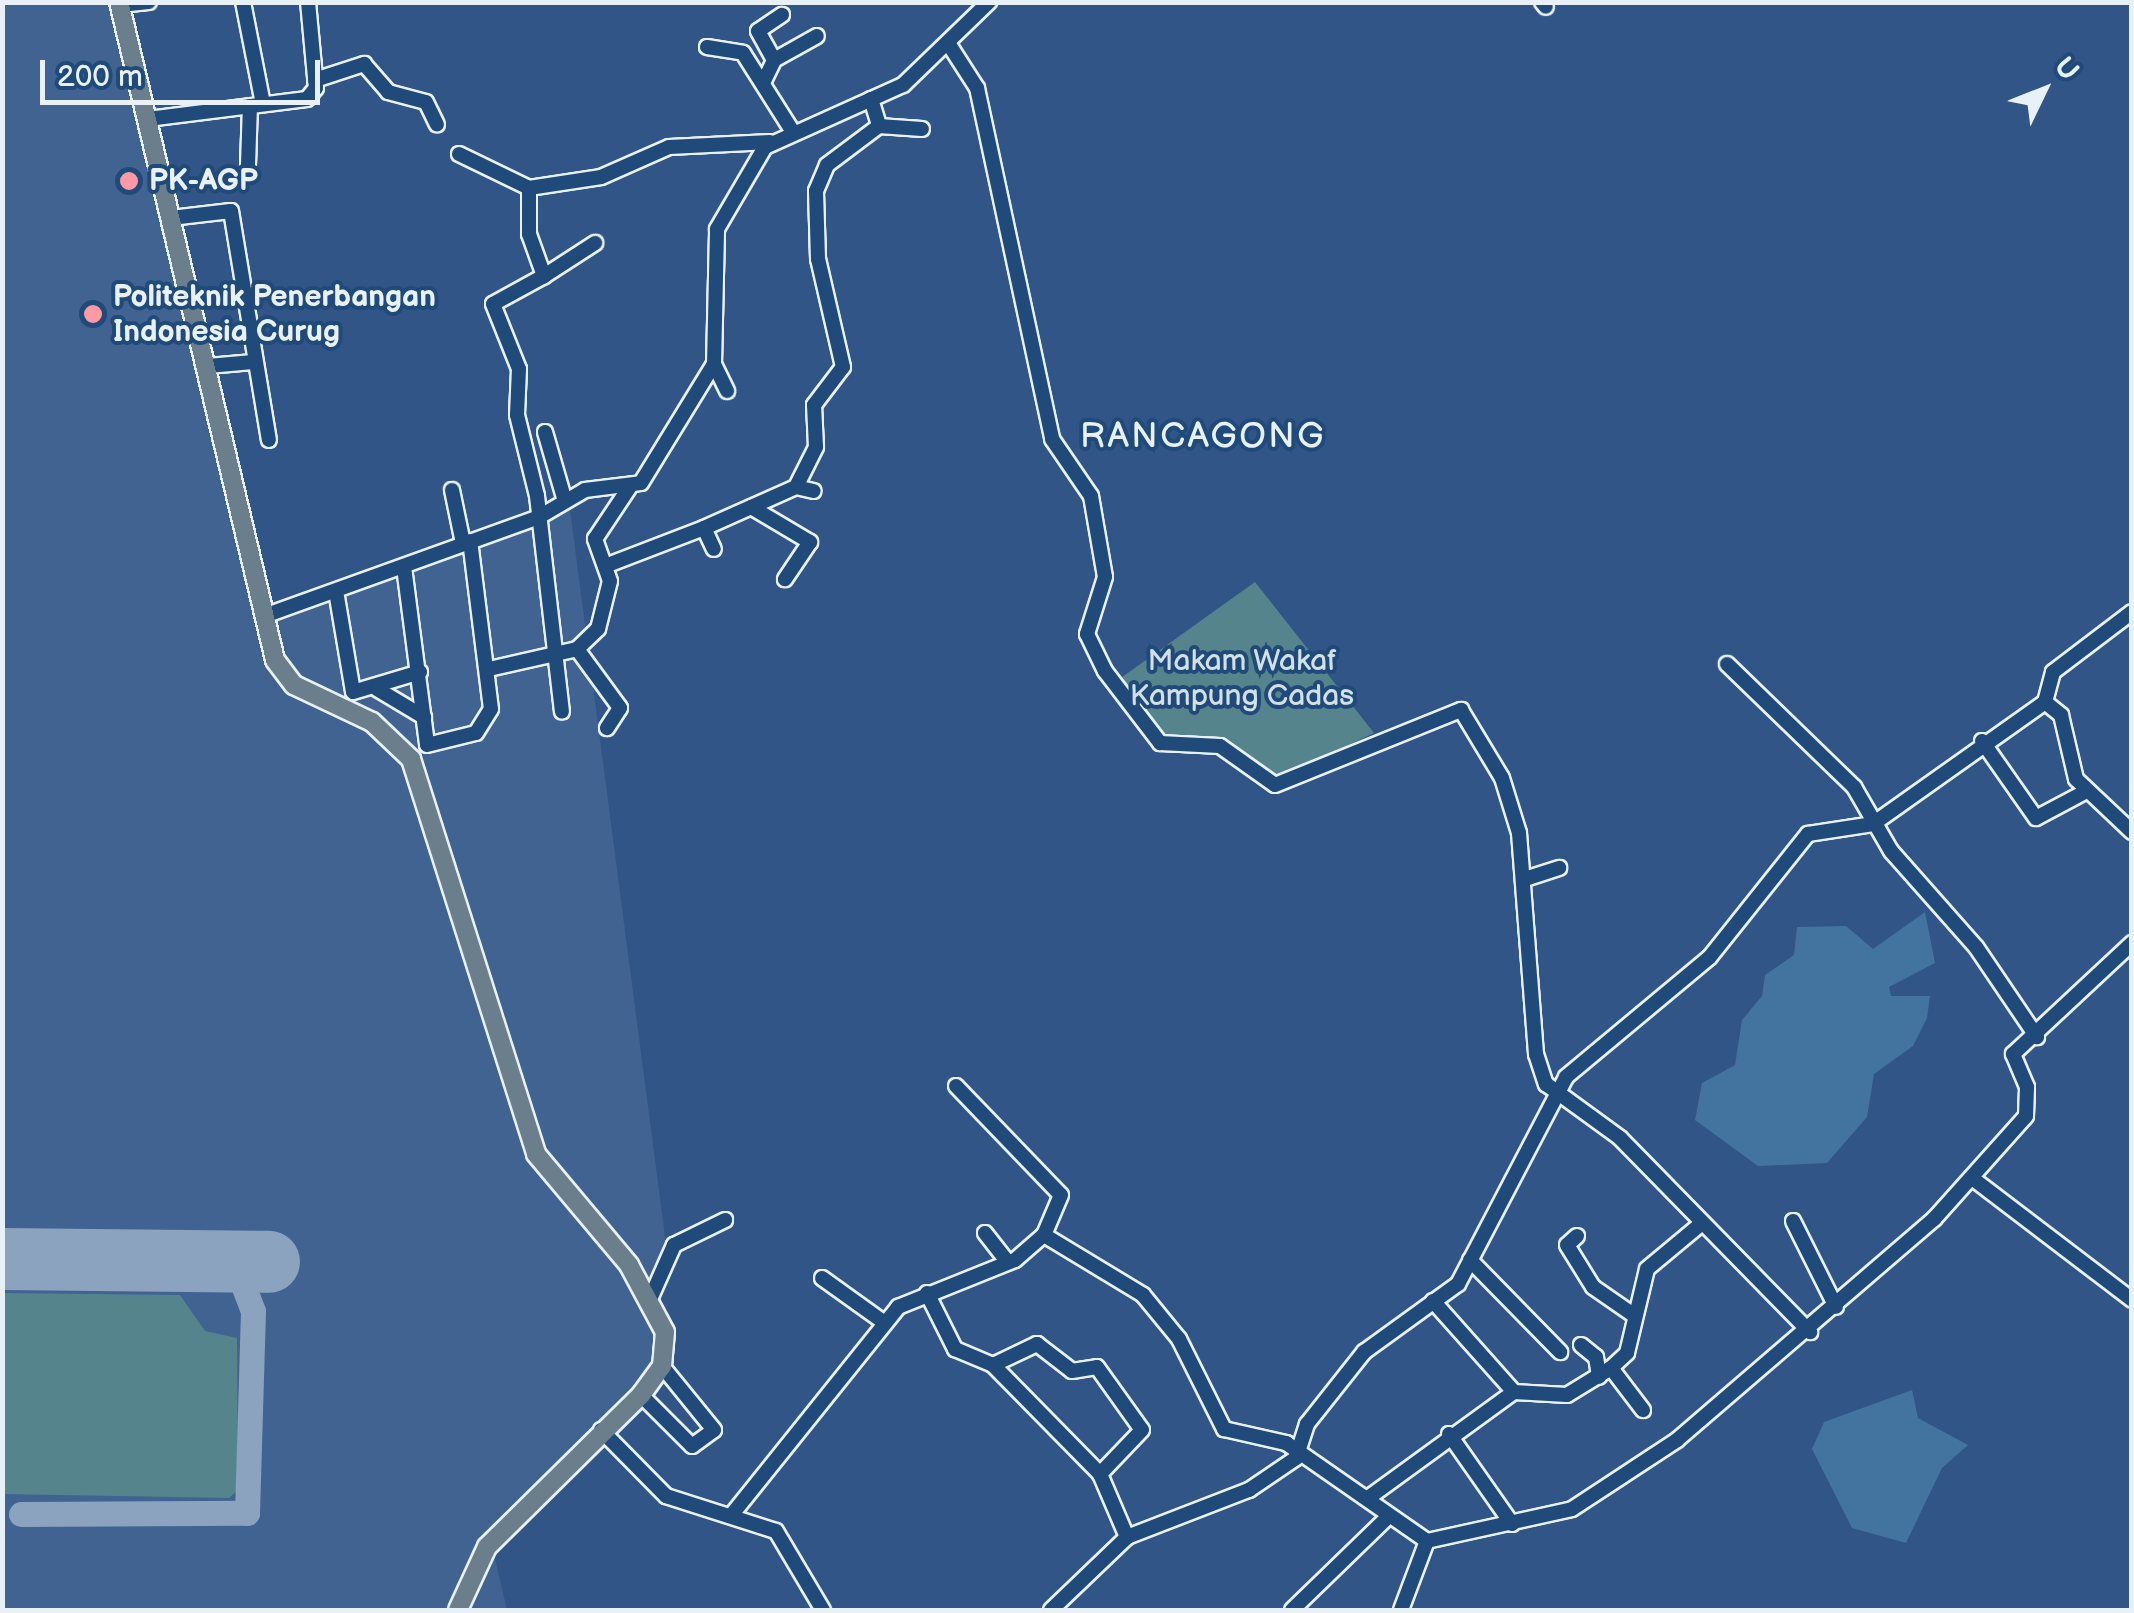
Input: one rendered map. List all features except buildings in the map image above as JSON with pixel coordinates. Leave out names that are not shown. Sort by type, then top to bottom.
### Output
[{"type":"main road","points":[[119,4],[208,366],[264,616],[287,680],[389,733],[411,758],[536,1154],[652,1297],[665,1332],[662,1366],[641,1395],[601,1430],[487,1547],[458,1610]]},
{"type":"street","points":[[119,4],[149,2]]},
{"type":"street","points":[[243,2],[256,105],[248,166]]},
{"type":"street","points":[[308,2],[314,87]]},
{"type":"street","points":[[727,391],[714,364],[718,229],[770,142],[791,129],[871,99],[950,46],[989,2]]},
{"type":"street","points":[[774,60],[758,31],[782,15]]},
{"type":"street","points":[[763,83],[774,60],[817,36]]},
{"type":"street","points":[[950,46],[977,88],[1052,439],[1091,496],[1105,577],[1087,634],[1104,671],[1160,743],[1220,746],[1275,785],[1461,710],[1502,778],[1528,878],[1536,1054],[1553,1092],[1620,1138],[1810,1332]]},
{"type":"street","points":[[707,47],[738,48],[791,129]]},
{"type":"street","points":[[148,119],[256,105],[314,87],[364,64],[388,92],[426,102],[437,125]]},
{"type":"street","points":[[871,99],[879,126]]},
{"type":"street","points":[[796,487],[816,446],[814,405],[844,366],[818,259],[816,191],[827,166],[879,126],[922,130]]},
{"type":"street","points":[[459,154],[529,188],[581,183],[669,147],[770,142]]},
{"type":"street","points":[[529,188],[529,234],[544,276]]},
{"type":"street","points":[[171,218],[231,211],[253,362],[269,440]]},
{"type":"street","points":[[562,712],[539,517],[517,415],[519,368],[493,304],[595,243]]},
{"type":"street","points":[[208,366],[253,362]]},
{"type":"street","points":[[264,616],[539,517],[564,498],[631,485],[651,472],[714,364]]},
{"type":"street","points":[[545,432],[564,498]]},
{"type":"street","points":[[488,669],[553,649],[577,649],[601,624],[605,566],[595,540],[631,485]]},
{"type":"street","points":[[605,566],[796,487],[814,491]]},
{"type":"street","points":[[404,567],[420,672],[424,748],[489,723],[488,669],[467,542],[452,490]]},
{"type":"street","points":[[750,508],[810,542],[785,579]]},
{"type":"street","points":[[704,528],[714,548]]},
{"type":"street","points":[[336,590],[353,692],[420,672]]},
{"type":"street","points":[[1050,1610],[1128,1537],[1248,1490],[1296,1458],[1307,1424],[1364,1352],[1458,1284],[1553,1092],[1709,958],[1808,834],[1873,824],[1982,742],[2044,702],[2052,672],[2132,612]]},
{"type":"street","points":[[577,649],[622,713],[607,728]]},
{"type":"street","points":[[1727,664],[1826,754],[1873,824],[2037,1037]]},
{"type":"street","points":[[376,688],[424,717]]},
{"type":"street","points":[[2044,702],[2062,715],[2067,756],[2086,792],[2132,832]]},
{"type":"street","points":[[1982,742],[2036,818],[2086,792]]},
{"type":"street","points":[[1528,878],[1560,868]]},
{"type":"street","points":[[1044,1235],[1143,1295],[1180,1339],[1224,1429],[1276,1438],[1296,1458],[1368,1498],[1427,1541],[1572,1509],[1676,1440],[1810,1332],[1972,1178],[2026,1116],[2027,1086],[2012,1059],[2132,943]]},
{"type":"street","points":[[734,1512],[882,1321],[927,1293],[1006,1261],[1044,1235],[1062,1196],[956,1086]]},
{"type":"street","points":[[1972,1178],[2132,1300]]},
{"type":"street","points":[[652,1297],[674,1245],[725,1220]]},
{"type":"street","points":[[1794,1222],[1836,1308]]},
{"type":"street","points":[[1368,1498],[1449,1434],[1514,1392],[1566,1396],[1605,1372],[1627,1353],[1632,1314],[1647,1269],[1701,1224]]},
{"type":"street","points":[[985,1233],[1006,1261]]},
{"type":"street","points":[[1577,1236],[1567,1245],[1593,1287],[1632,1314]]},
{"type":"street","points":[[1470,1260],[1560,1352]]},
{"type":"street","points":[[822,1278],[882,1321]]},
{"type":"street","points":[[927,1293],[955,1349],[993,1364],[1100,1474],[1128,1537]]},
{"type":"street","points":[[1433,1301],[1514,1392]]},
{"type":"street","points":[[993,1364],[1037,1344],[1072,1370],[1098,1367],[1142,1430],[1100,1474]]},
{"type":"street","points":[[1581,1346],[1644,1410]]},
{"type":"street","points":[[641,1395],[692,1446],[714,1430],[662,1366]]},
{"type":"street","points":[[601,1430],[666,1496],[734,1512],[776,1531],[823,1610]]},
{"type":"street","points":[[1449,1434],[1512,1524]]},
{"type":"street","points":[[1292,1610],[1389,1516]]},
{"type":"street","points":[[1400,1610],[1427,1541]]},
{"type":"shaded area","points":[[3,3],[113,3],[255,625],[570,510],[669,1267],[647,1309],[658,1332],[655,1365],[489,1533],[507,1610],[3,1610]]},
{"type":"shaded area","points":[[1925,912],[1935,963],[1889,987],[1891,996],[1930,996],[1927,1018],[1913,1046],[1874,1074],[1867,1117],[1827,1163],[1758,1166],[1695,1120],[1702,1083],[1735,1065],[1742,1020],[1762,996],[1765,975],[1794,955],[1797,927],[1846,926],[1873,949]]},
{"type":"shaded area","points":[[1912,1390],[1918,1418],[1968,1445],[1942,1468],[1906,1543],[1852,1528],[1812,1449],[1824,1422]]},
{"type":"green space","name":"Makam Wakaf Kampung Cadas","points":[[1255,582],[1374,733],[1269,782],[1230,746],[1156,737],[1118,680]]},
{"type":"green space","points":[[3,1293],[180,1295],[205,1331],[237,1338],[238,1490],[229,1498],[3,1494]]},
{"type":"taxiway","points":[[21,1514],[247,1513],[253,1311],[242,1283],[212,1261]]},
{"type":"runway","points":[[2,1259],[269,1262]]},
{"type":"place","name":"PK-AGP","points":[[129,181]]},
{"type":"place","name":"Politeknik Penerbangan Indonesia Curug","points":[[93,314]]},
{"type":"district","name":"RANCAGONG","points":[[1203,437]]}]
